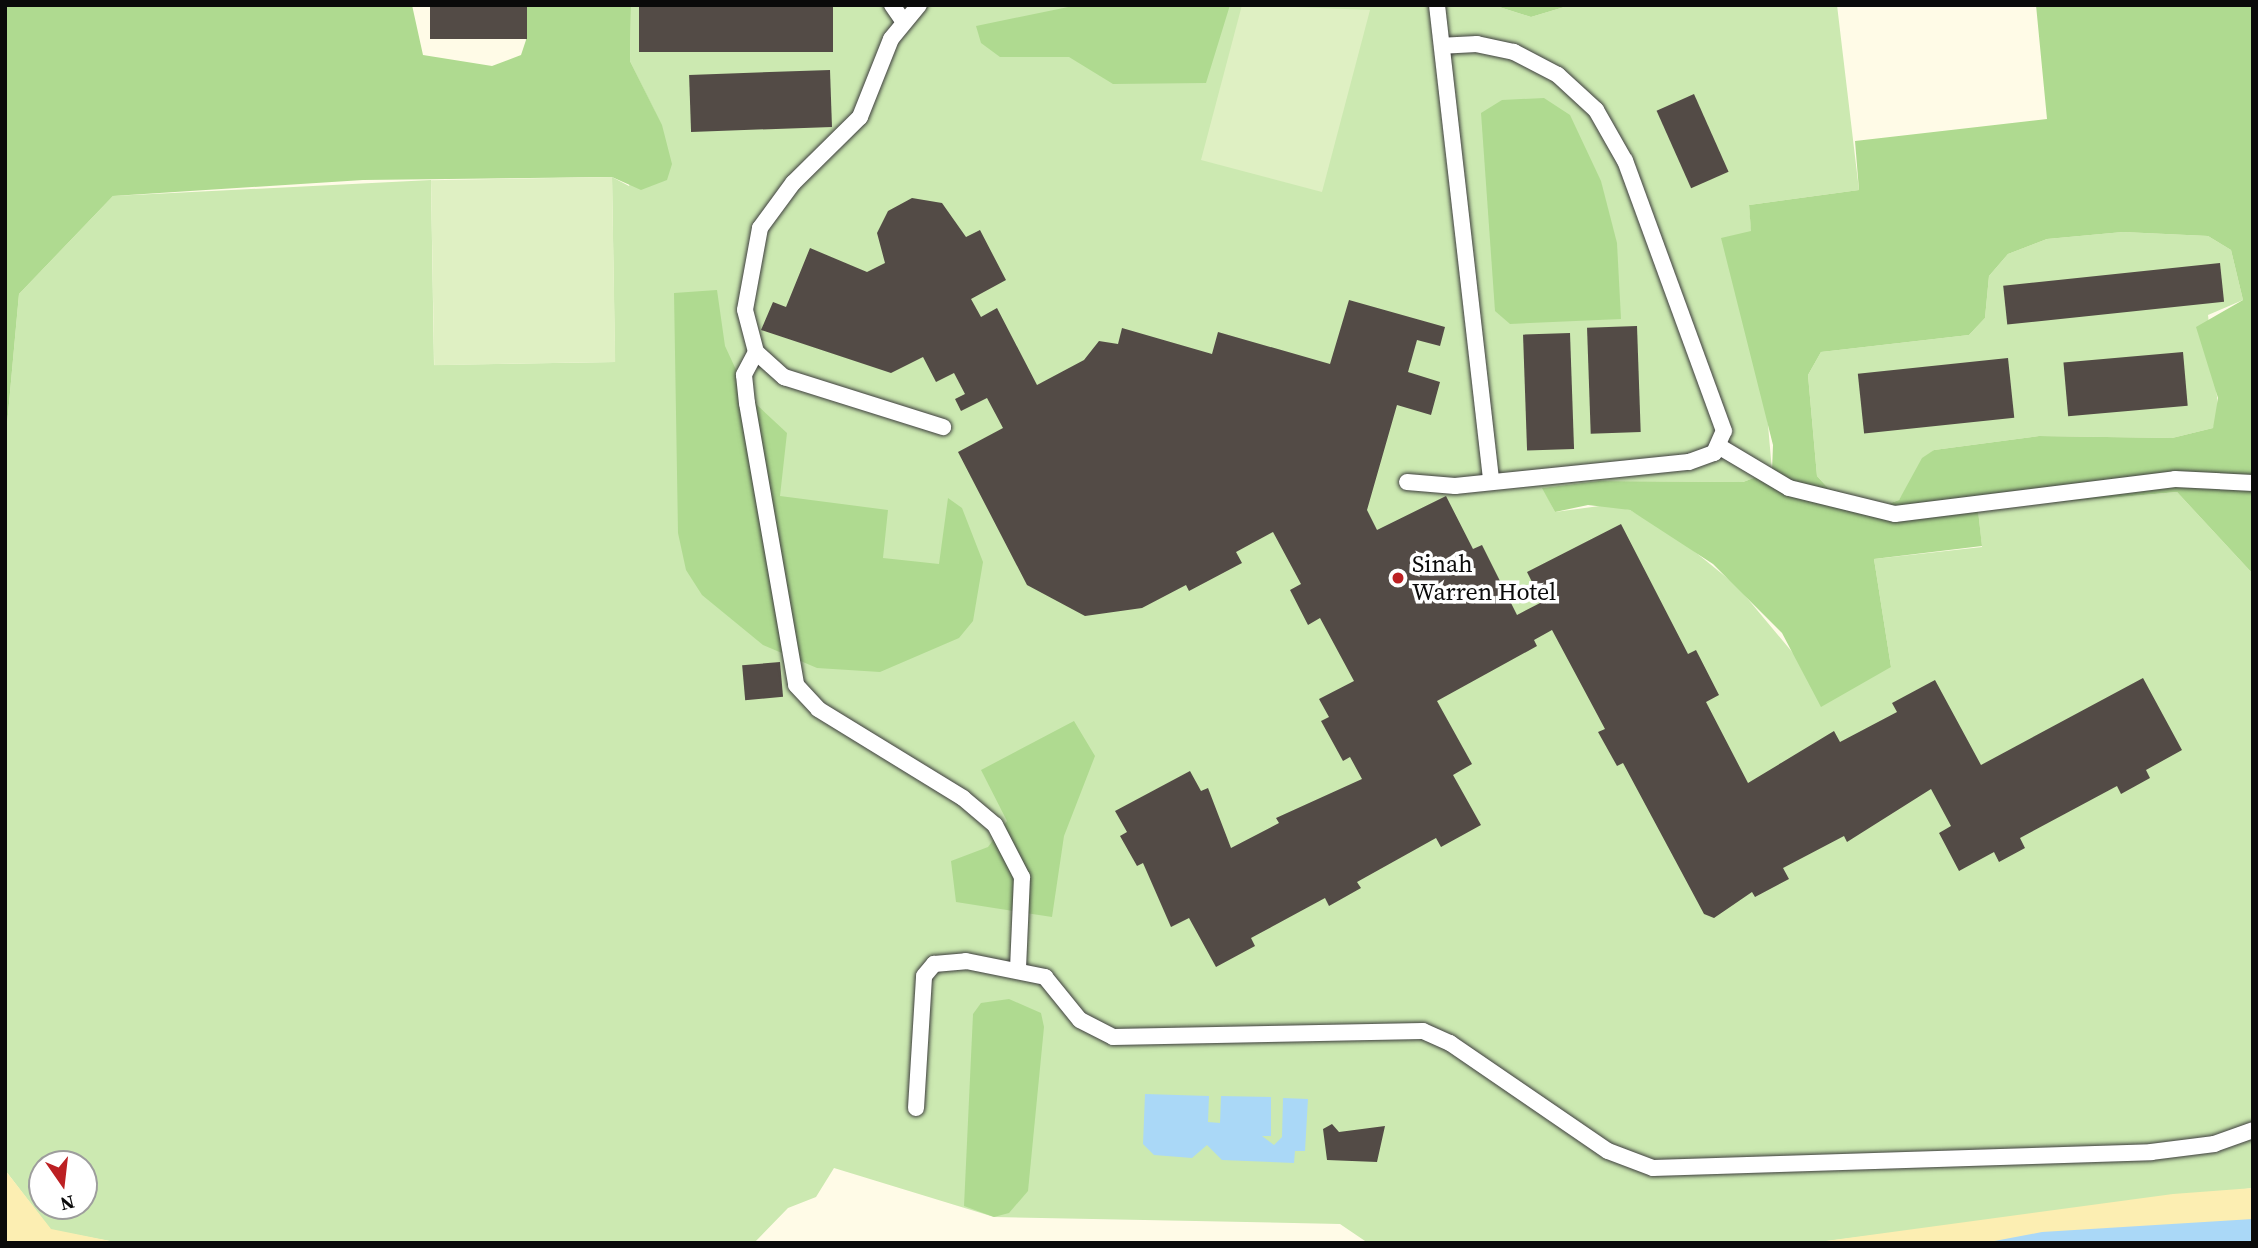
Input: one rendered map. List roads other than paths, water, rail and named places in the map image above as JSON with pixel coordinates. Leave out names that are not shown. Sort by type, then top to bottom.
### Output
[{"type":"lane","points":[[892,5],[902,21]]},
{"type":"lane","points":[[919,5],[902,21],[860,117],[793,183],[760,228],[746,293],[756,352],[771,370],[797,383],[943,427]]},
{"type":"lane","points":[[1437,5],[1491,481]]},
{"type":"lane","points":[[1443,46],[1490,45],[1524,57],[1567,82],[1603,120],[1625,161],[1718,402],[1724,424],[1720,447]]},
{"type":"lane","points":[[756,352],[744,375],[747,403],[796,684],[818,709],[963,798],[995,825],[1022,877],[1018,968]]},
{"type":"lane","points":[[1406,482],[1491,481],[1689,463],[1720,447]]},
{"type":"lane","points":[[1720,447],[1789,488],[1895,514],[2175,479],[2253,483]]},
{"type":"lane","points":[[916,1108],[927,968],[965,961],[1018,968],[1045,976],[1080,1020],[1113,1037],[1423,1031],[1450,1043],[1608,1151],[1653,1168],[2151,1152],[2214,1144],[2253,1130]]},
{"type":"water","points":[[1145,1094],[1209,1096],[1208,1122],[1220,1123],[1221,1096],[1271,1097],[1271,1136],[1262,1136],[1274,1145],[1282,1137],[1283,1098],[1308,1099],[1305,1151],[1295,1151],[1294,1163],[1222,1160],[1207,1145],[1192,1158],[1154,1155],[1143,1144]]},
{"type":"water","points":[[2253,1219],[2253,1243],[1984,1243],[2042,1232]]},
{"type":"place","name":"Sinah Warren Hotel","points":[[1398,578]]}]
